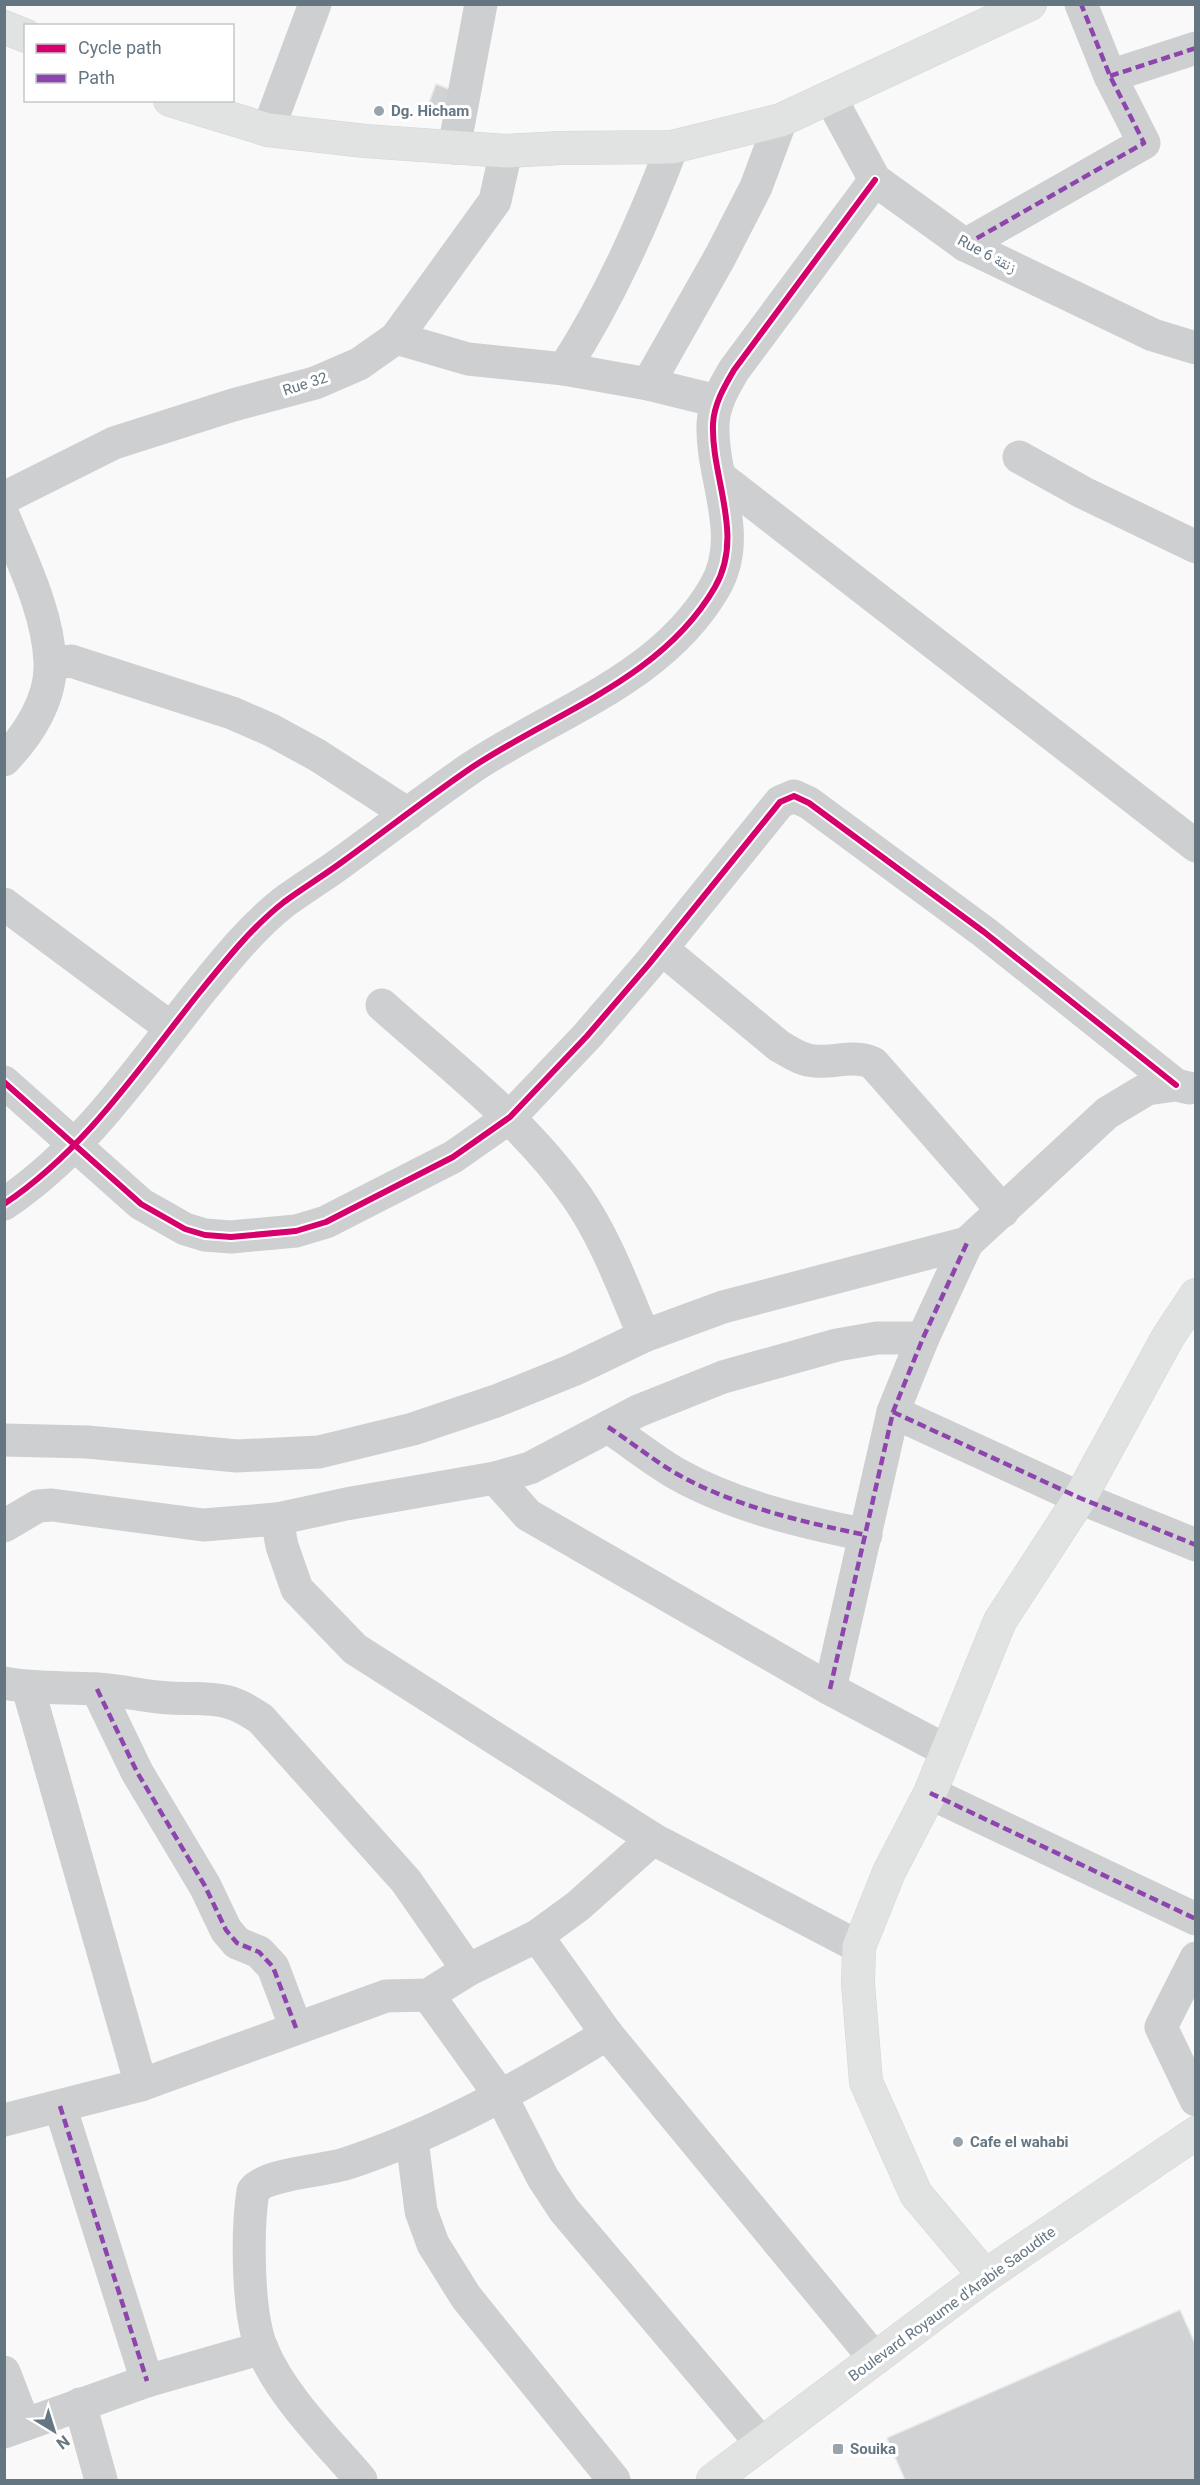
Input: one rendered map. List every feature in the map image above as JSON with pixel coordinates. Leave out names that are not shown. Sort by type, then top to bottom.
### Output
[{"type":"street","points":[[268,130],[315,4]]},
{"type":"street","points":[[454,147],[481,4]]},
{"type":"street","points":[[177,102],[268,130],[454,147],[506,151],[561,147],[672,147],[781,120],[1030,4]]},
{"type":"street","points":[[965,245],[1144,143],[1110,76],[1082,4]]},
{"type":"street","points":[[4,27],[24,35]]},
{"type":"street","points":[[1110,76],[1196,48]]},
{"type":"street","name":"Rue 6 زنقة","points":[[830,97],[875,180],[965,245],[1153,335],[1196,348]]},
{"type":"street","points":[[648,384],[720,258],[756,187],[781,120]]},
{"type":"street","points":[[564,369],[594,322],[643,223],[672,147]]},
{"type":"street","name":"Rue 32","points":[[4,498],[114,443],[232,405],[315,383],[359,364],[396,338],[495,201],[506,151]]},
{"type":"street","points":[[4,1204],[37,1182],[77,1146],[227,958],[282,903],[472,768],[593,698],[649,662],[688,622],[716,585],[725,556],[728,524],[713,424],[717,401],[734,370],[875,180]]},
{"type":"street","points":[[396,338],[468,359],[564,369],[648,384],[717,401]]},
{"type":"street","points":[[1019,457],[1082,492],[1196,547]]},
{"type":"street","points":[[720,477],[1196,846]]},
{"type":"street","points":[[4,518],[31,586],[45,631],[51,664],[38,715],[4,760]]},
{"type":"street","points":[[51,664],[71,661],[232,713],[317,755],[408,814]]},
{"type":"street","points":[[4,1082],[141,1204],[185,1229],[206,1235],[231,1237],[296,1231],[326,1222],[453,1157],[510,1117],[587,1036],[662,949],[780,802],[794,796],[809,802],[984,932],[1186,1087]]},
{"type":"street","points":[[4,904],[171,1029]]},
{"type":"street","points":[[662,949],[779,1046],[799,1057],[813,1062],[861,1058],[873,1063],[911,1103],[1003,1211]]},
{"type":"street","points":[[382,1005],[510,1117],[578,1198],[609,1253],[644,1336]]},
{"type":"street","points":[[830,1689],[893,1412],[923,1338],[967,1243],[1107,1113],[1147,1089],[1186,1087]]},
{"type":"street","points":[[4,1440],[87,1442],[237,1456],[319,1452],[413,1429],[496,1401],[573,1370],[644,1336],[723,1307],[967,1243]]},
{"type":"street","points":[[985,2276],[916,2194],[866,2082],[858,1983],[859,1947],[889,1872],[930,1793],[945,1750],[1000,1621],[1080,1498],[1168,1338],[1196,1295]]},
{"type":"street","points":[[4,1526],[38,1506],[52,1505],[203,1525],[278,1519],[346,1504],[495,1478],[530,1468],[638,1411],[723,1377],[837,1345],[877,1338],[923,1338]]},
{"type":"street","points":[[893,1412],[1080,1498],[1196,1545]]},
{"type":"street","points":[[608,1427],[675,1473],[710,1490],[814,1524],[866,1535]]},
{"type":"street","points":[[495,1478],[528,1515],[830,1689],[945,1750]]},
{"type":"street","points":[[278,1519],[282,1546],[297,1588],[355,1649],[653,1839],[859,1947]]},
{"type":"street","points":[[141,2085],[16,1686],[98,1689],[169,1698],[216,1697],[245,1707],[261,1719],[406,1881],[468,1970]]},
{"type":"street","points":[[98,1689],[137,1772],[205,1886],[230,1938],[259,1952],[273,1968],[296,2028]]},
{"type":"street","points":[[930,1793],[1196,1919]]},
{"type":"street","points":[[4,2120],[141,2085],[386,1996],[428,1995],[468,1970],[537,1936],[578,1906],[653,1839]]},
{"type":"street","points":[[537,1936],[607,2034],[875,2359]]},
{"type":"street","points":[[1196,1958],[1161,2027],[1196,2100]]},
{"type":"street","points":[[428,1995],[502,2098],[543,2178],[564,2210],[762,2444]]},
{"type":"street","points":[[361,2481],[275,2374],[262,2348],[250,2271],[249,2217],[253,2191],[257,2185],[265,2181],[346,2164],[412,2140],[502,2098],[607,2034]]},
{"type":"street","points":[[60,2106],[147,2381]]},
{"type":"street","name":"Boulevard Royaume d'Arabie Saoudite","points":[[712,2481],[985,2276],[1196,2133]]},
{"type":"street","points":[[412,2140],[421,2211],[433,2244],[466,2297],[614,2481]]},
{"type":"street","points":[[4,2372],[14,2428],[147,2381],[262,2348]]},
{"type":"street","points":[[80,2404],[101,2481]]},
{"type":"building","points":[[436,84],[456,92],[446,118],[426,111]]},
{"type":"building","points":[[1180,2310],[1196,2346],[1196,2480],[905,2480],[887,2438]]},
{"type":"marked path","points":[[965,245],[1144,143],[1110,76],[1081,4]]},
{"type":"marked path","points":[[1110,76],[1196,48]]},
{"type":"marked path","points":[[830,1689],[893,1412],[923,1338],[967,1243]]},
{"type":"marked path","points":[[893,1412],[1080,1498],[1196,1545]]},
{"type":"marked path","points":[[608,1427],[677,1474],[722,1495],[769,1512],[866,1535]]},
{"type":"marked path","points":[[97,1689],[137,1772],[205,1886],[226,1930],[237,1943],[259,1952],[273,1967],[296,2028]]},
{"type":"marked path","points":[[930,1793],[1196,1919]]},
{"type":"marked path","points":[[60,2106],[147,2381]]},
{"type":"cycle path","points":[[4,1204],[33,1183],[85,1133],[229,957],[272,912],[471,768],[605,691],[637,670],[693,619],[715,587],[723,567],[727,547],[725,506],[717,465],[713,424],[720,396],[734,370],[875,180]]},
{"type":"cycle path","points":[[4,1082],[141,1204],[185,1229],[205,1235],[231,1237],[296,1231],[326,1222],[453,1157],[510,1117],[587,1036],[649,964],[780,802],[794,796],[809,803],[984,932],[1176,1085]]},
{"type":"place","name":"Dg. Hicham","points":[[379,111]]},
{"type":"place","name":"Cafe el wahabi","points":[[958,2142]]},
{"type":"place","name":"Souika","points":[[838,2449]]}]
